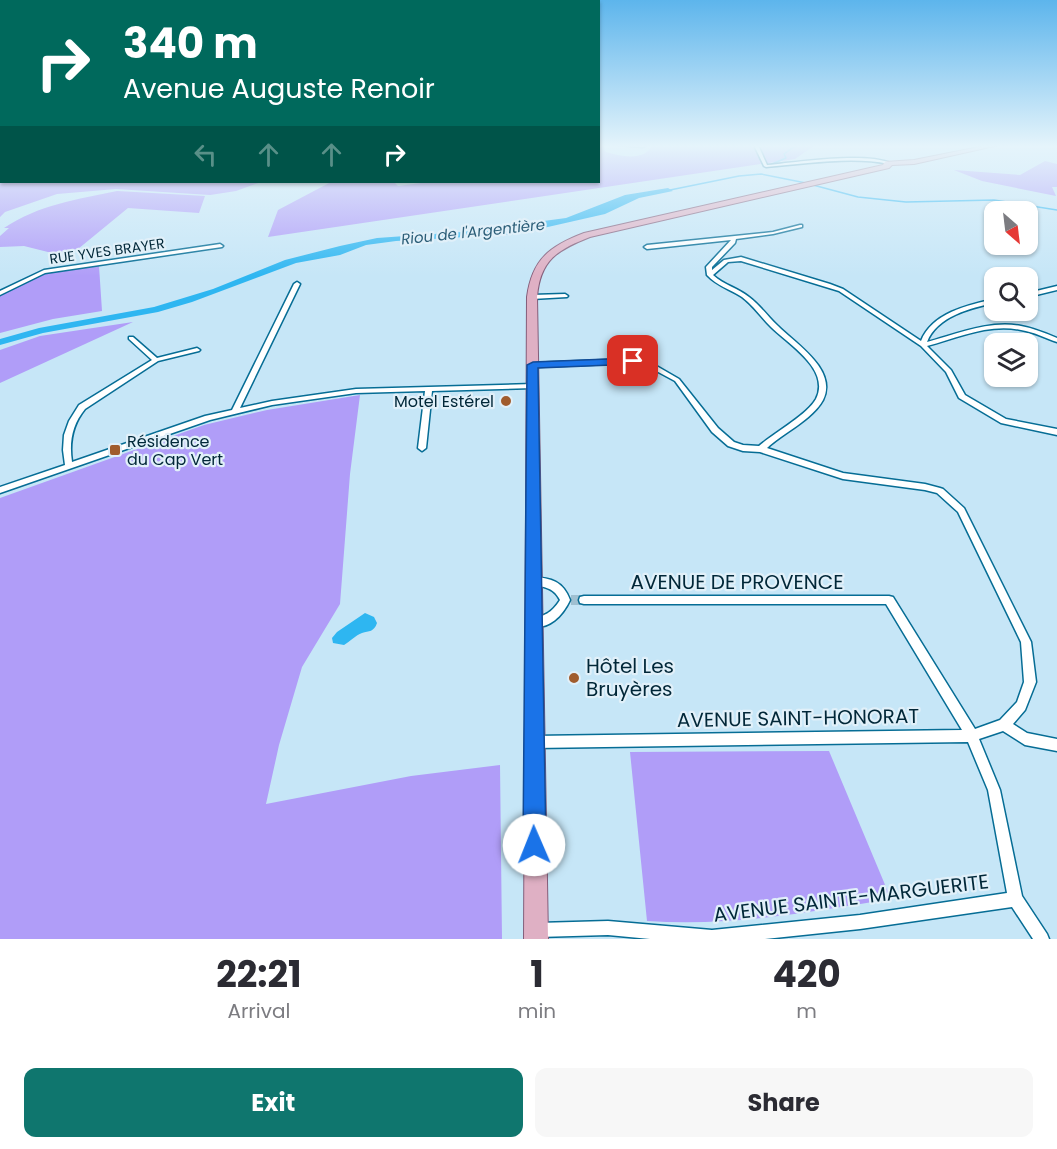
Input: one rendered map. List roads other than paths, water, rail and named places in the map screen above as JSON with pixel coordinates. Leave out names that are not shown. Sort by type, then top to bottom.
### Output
[{"type":"main road","points":[[538,936],[532,581],[533,281],[539,266],[554,250],[575,239],[616,226],[790,189]]},
{"type":"street","points":[[647,247],[773,233],[800,226]]},
{"type":"street","points":[[734,238],[733,242],[709,267],[710,275],[722,286],[748,299],[777,329],[800,348],[820,374],[823,386],[819,400],[761,449]]},
{"type":"street","name":"RUE YVES BRAYER","points":[[0,293],[39,274],[63,267],[220,246]]},
{"type":"street","points":[[710,275],[726,261],[741,259],[828,285],[923,345],[949,371],[962,396],[1004,421],[1057,432]]},
{"type":"street","points":[[235,411],[297,284]]},
{"type":"street","points":[[1038,293],[1057,288]]},
{"type":"street","points":[[532,297],[565,296]]},
{"type":"street","points":[[923,345],[925,337],[951,313],[984,304]]},
{"type":"street","points":[[923,345],[983,327],[999,325],[1020,327],[1057,340]]},
{"type":"street","points":[[131,338],[156,360]]},
{"type":"street","points":[[69,466],[65,440],[74,416],[82,406],[156,360],[196,350]]},
{"type":"street","points":[[533,365],[633,361],[651,365],[677,380],[723,439],[743,448],[761,449],[843,476],[940,491],[961,510],[1026,642],[1030,682],[1021,706],[1004,725],[1025,740],[1057,745]]},
{"type":"street","points":[[0,490],[235,411],[335,392],[429,387],[533,386]]},
{"type":"street","points":[[422,448],[429,387]]},
{"type":"street","points":[[532,581],[552,584],[568,600],[554,617],[534,623]]},
{"type":"street","name":"AVENUE DE PROVENCE","points":[[584,600],[889,600],[972,736]]},
{"type":"street","name":"AVENUE SAINT-HONORAT","points":[[534,742],[972,736],[1004,725]]},
{"type":"street","points":[[972,736],[994,790],[1016,899],[1042,939]]},
{"type":"street","name":"AVENUE SAINTE-MARGUERITE","points":[[538,936],[608,927],[713,938],[860,922],[1016,899]]},
{"type":"water","points":[[663,189],[673,191],[639,198],[605,214],[517,234],[396,241],[366,245],[340,255],[296,263],[192,302],[158,312],[43,333],[0,345],[0,339],[39,328],[154,307],[213,289],[285,260],[340,246],[377,238],[462,232],[566,218],[625,195]]},
{"type":"water","points":[[365,613],[374,617],[377,623],[373,630],[360,634],[344,645],[333,643],[332,638],[337,632]]},
{"type":"waterway","name":"Riou de l'Argentière","points":[[670,190],[676,189]]},
{"type":"waterway","name":"Riou de l'Argentière","points":[[827,189],[858,197],[906,202],[994,200],[1057,210]]},
{"type":"tunnel","points":[[571,600],[584,600]]},
{"type":"place","name":"Motel Estérel","points":[[506,401]]},
{"type":"place","name":"Résidence du Cap Vert","points":[[115,450]]},
{"type":"place","name":"Hôtel Les Bruyères","points":[[574,678]]}]
